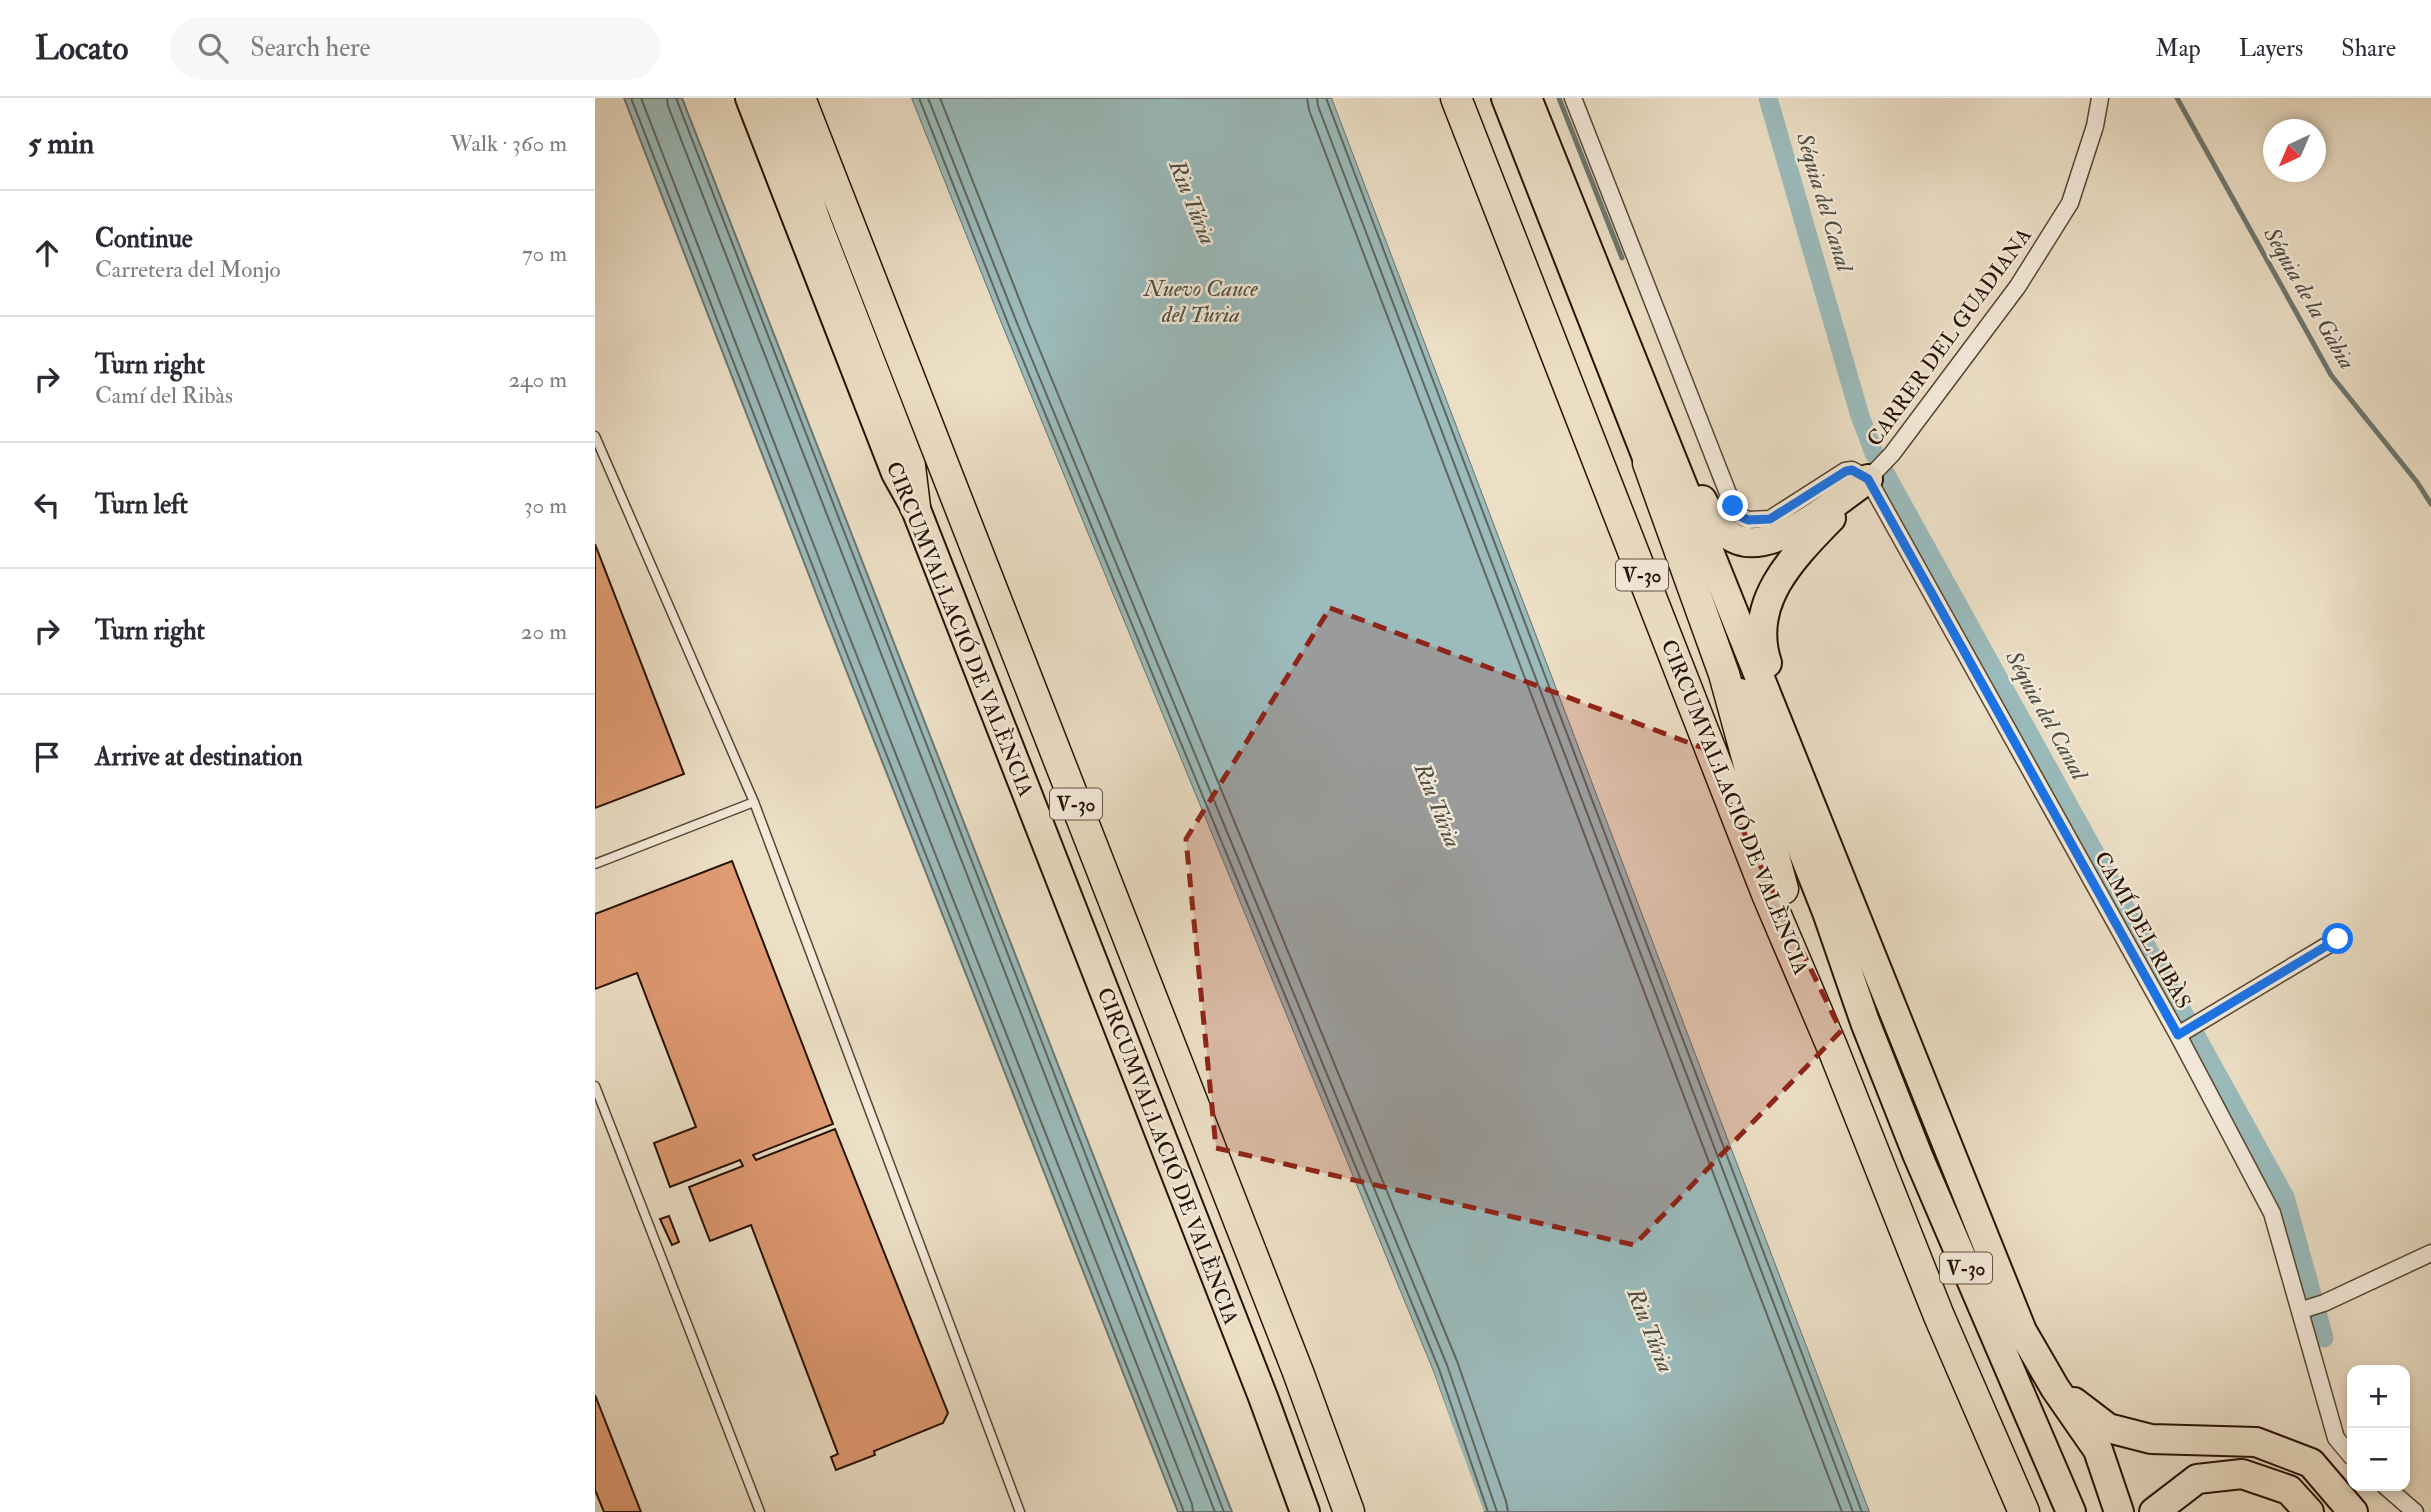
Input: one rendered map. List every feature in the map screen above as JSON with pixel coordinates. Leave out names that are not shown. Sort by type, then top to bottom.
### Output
[{"type":"highway","name":"CIRCUMVAL·LACIÓ DE VALÈNCIA","points":[[750,98],[896,473],[915,507],[1263,1397],[1305,1512]]},
{"type":"highway","points":[[775,98],[815,221],[910,466],[915,507]]},
{"type":"highway","name":"CIRCUMVAL·LACIÓ DE VALÈNCIA","points":[[800,98],[1293,1359],[1349,1512]]},
{"type":"highway","name":"CIRCUMVAL·LACIÓ DE VALÈNCIA","points":[[1456,98],[1762,882],[1833,1049],[1939,1316],[2024,1512]]},
{"type":"highway","name":"CIRCUMVAL·LACIÓ DE VALÈNCIA","points":[[1506,98],[1827,912],[1865,1021],[1918,1156],[2071,1512]]},
{"type":"highway","points":[[1527,98],[2022,1331],[2055,1388],[2098,1450],[2119,1512]]},
{"type":"highway","points":[[1561,183],[1700,497],[1720,528],[1737,540],[1753,542],[1786,535],[1868,479]]},
{"type":"highway","points":[[1648,463],[1724,674],[1783,888],[1833,1049]]},
{"type":"highway","points":[[1830,848],[1763,652],[1762,626],[1765,605],[1777,581],[1817,532],[1868,479]]},
{"type":"highway","points":[[2055,1388],[2108,1427],[2151,1439],[2256,1441],[2311,1463],[2353,1512]]},
{"type":"highway","points":[[2154,1512],[2197,1479],[2242,1474],[2289,1490],[2309,1512]]},
{"type":"street","points":[[1573,98],[1733,506],[1740,516],[1748,520],[1770,519],[1846,471],[1852,470],[1868,479]]},
{"type":"street","name":"CARRER DEL GUADIANA","points":[[1868,479],[1892,454],[2018,286],[2070,203],[2095,126],[2100,98]]},
{"type":"street","name":"CAMÍ DEL RIBÀS","points":[[1868,479],[2178,1035],[2272,1213],[2302,1310],[2336,1438],[2347,1451]]},
{"type":"street","points":[[2178,1035],[2338,939]]},
{"type":"street","points":[[2302,1310],[2324,1303],[2431,1253]]},
{"type":"street","points":[[2391,1491],[2415,1512]]},
{"type":"lane","points":[[595,436],[754,802],[1020,1512]]},
{"type":"lane","points":[[595,864],[754,802]]},
{"type":"lane","points":[[595,1086],[761,1512]]},
{"type":"highlighted area","points":[[1330,608],[1703,748],[1841,1031],[1634,1245],[1216,1148],[1186,839]]},
{"type":"water","points":[[624,98],[682,98],[1232,1512],[1178,1512]]},
{"type":"water","name":"Nuevo Cauce del Turia","points":[[911,98],[1332,98],[1870,1512],[1482,1512],[1433,1371],[1005,333]]},
{"type":"pier","points":[[908,98],[911,98],[1005,333],[1433,1371],[1484,1512],[1478,1512],[1429,1373],[1001,335]]},
{"type":"pier","points":[[1332,98],[1336,98],[1873,1512],[1870,1512]]},
{"type":"building","points":[[595,544],[684,774],[595,808]]},
{"type":"building","points":[[732,861],[833,1124],[753,1155],[756,1160],[835,1129],[948,1413],[943,1423],[874,1451],[875,1455],[836,1470],[831,1457],[838,1454],[751,1225],[710,1241],[689,1187],[743,1166],[740,1160],[670,1187],[654,1143],[696,1127],[637,973],[595,989],[595,914]]},
{"type":"building","points":[[669,1216],[679,1242],[672,1245],[660,1219]]},
{"type":"building","points":[[595,1395],[641,1512],[604,1512],[595,1490]]},
{"type":"waterway","points":[[1559,98],[1622,258]]},
{"type":"waterway","name":"Séquia del Canal","points":[[1768,98],[1860,416],[1874,453],[2285,1197],[2324,1338]]},
{"type":"waterway","name":"Séquia de la Gàbia","points":[[2177,98],[2331,375],[2417,482],[2431,504]]},
{"type":"route","points":[[1733,506],[1740,516],[1748,520],[1770,519],[1846,471],[1852,470],[1868,479],[2178,1035],[2338,939]]},
{"type":"water label","name":"Riu Túria","points":[[1193,202]]},
{"type":"water label","name":"Riu Túria","points":[[1438,805]]},
{"type":"water label","name":"Riu Túria","points":[[1651,1330]]}]
